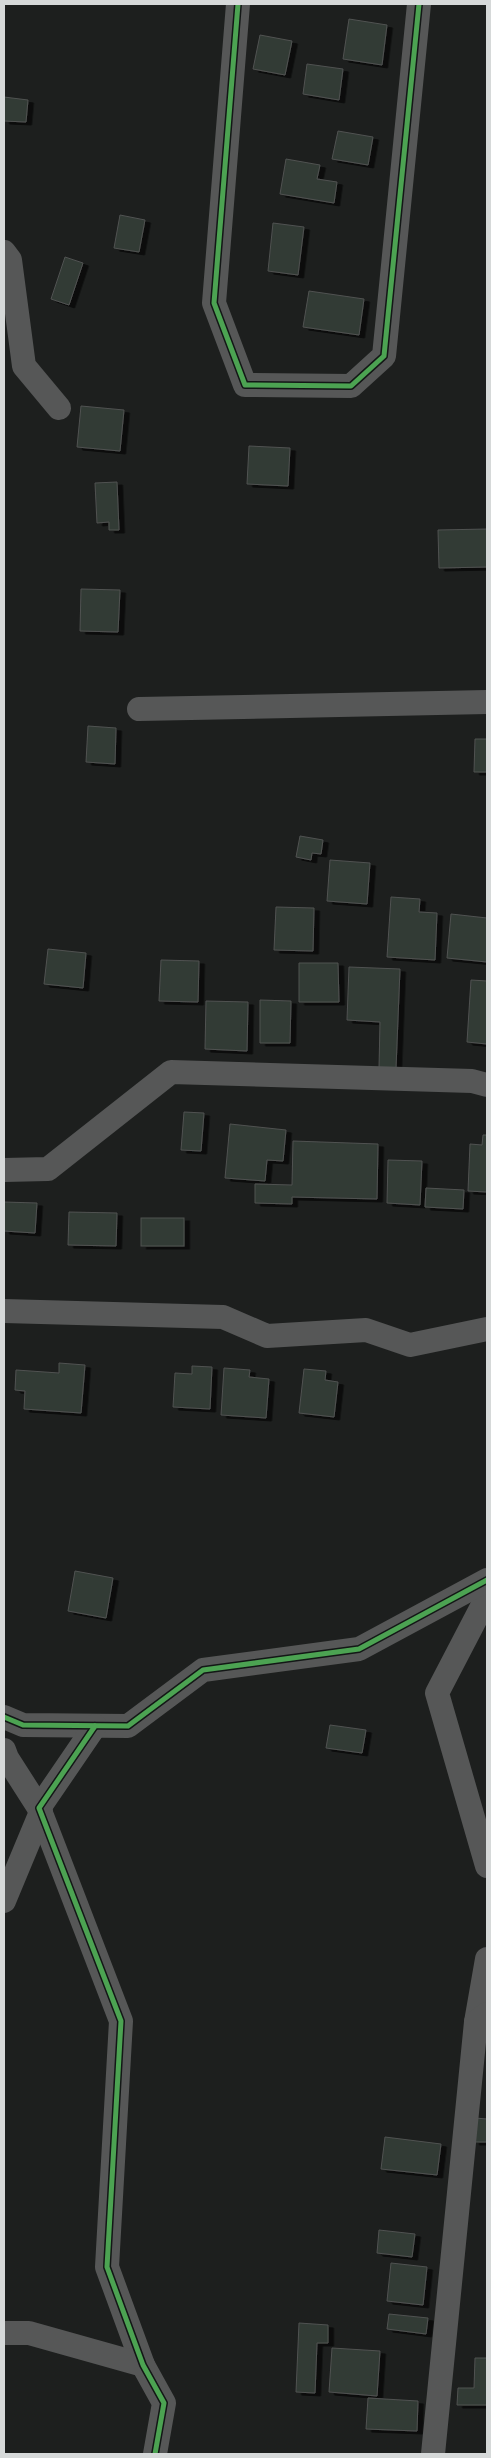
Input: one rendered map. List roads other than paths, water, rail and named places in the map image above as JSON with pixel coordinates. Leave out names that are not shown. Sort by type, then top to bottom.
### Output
[{"type":"street","points":[[238,4],[214,302],[245,385],[351,386],[384,356],[419,4]]},
{"type":"street","points":[[4,252],[10,260],[24,366],[59,408]]},
{"type":"street","points":[[139,710],[487,702]]},
{"type":"street","points":[[4,1170],[48,1169],[171,1072],[472,1081],[487,1085]]},
{"type":"street","points":[[4,1311],[223,1317],[267,1336],[366,1330],[410,1345],[487,1329]]},
{"type":"street","points":[[4,1717],[23,1725],[128,1726],[203,1670],[359,1649],[487,1580]]},
{"type":"street","points":[[487,1597],[436,1693],[487,1866]]},
{"type":"street","points":[[4,1901],[40,1810],[95,1726]]},
{"type":"street","points":[[4,1750],[7,1758],[40,1810],[121,2021],[107,2267],[143,2365],[164,2402],[155,2454]]},
{"type":"street","points":[[433,2454],[487,1959]]},
{"type":"street","points":[[4,2333],[29,2333],[143,2365]]}]
